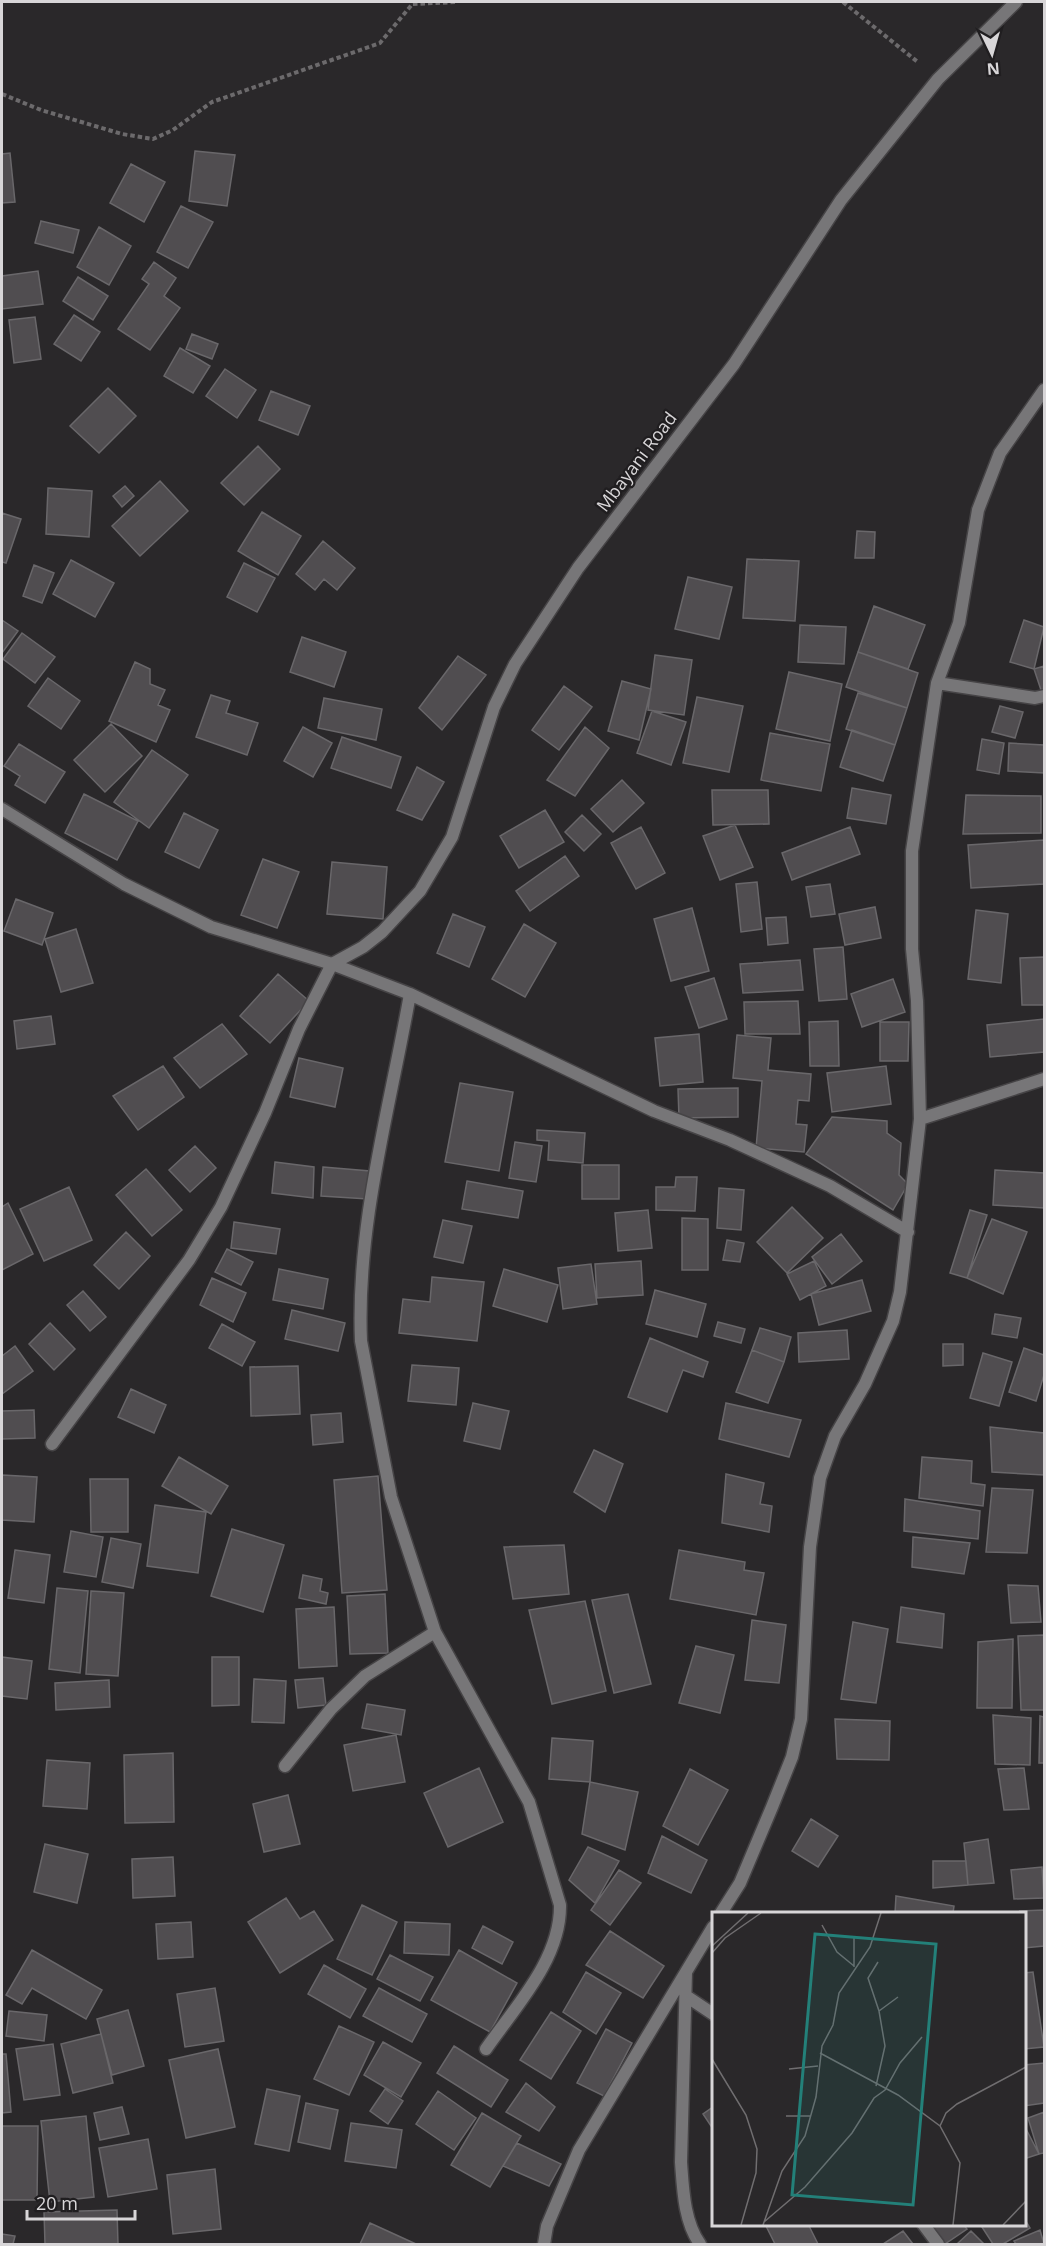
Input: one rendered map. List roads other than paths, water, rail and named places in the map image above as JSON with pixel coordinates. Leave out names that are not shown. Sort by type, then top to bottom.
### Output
[{"type":"street","name":"Mbayani Road","points":[[332,964],[363,947],[382,932],[420,891],[452,837],[494,707],[515,664],[578,568],[734,364],[841,200],[938,79],[1016,2]]},
{"type":"street","points":[[723,1912],[740,1883],[792,1757],[802,1710],[810,1547],[820,1478],[835,1436],[865,1384],[893,1321],[908,1232],[920,1119],[917,1001],[912,949],[912,851],[937,683],[959,623],[978,510],[1000,453],[1044,390]]},
{"type":"street","points":[[937,683],[1035,698],[1044,696]]},
{"type":"street","points":[[2,809],[124,884],[211,927],[332,964],[410,994],[654,1111],[730,1140],[830,1186],[908,1232]]},
{"type":"street","points":[[52,1444],[189,1260],[221,1207],[265,1113],[299,1029],[332,964]]},
{"type":"street","points":[[410,994],[366,1242],[360,1333],[391,1497],[435,1632],[529,1802],[560,1905],[560,1923],[554,1942],[536,1977],[486,2049]]},
{"type":"street","points":[[920,1119],[1044,1078]]},
{"type":"street","points":[[285,1766],[331,1708],[365,1676],[435,1632]]},
{"type":"street","points":[[544,2244],[547,2226],[579,2150],[712,1929]]},
{"type":"street","points":[[686,1971],[681,2162],[684,2193],[691,2224],[700,2244]]},
{"type":"street","points":[[686,1996],[712,2013]]},
{"type":"street","points":[[924,2225],[938,2244]]}]
